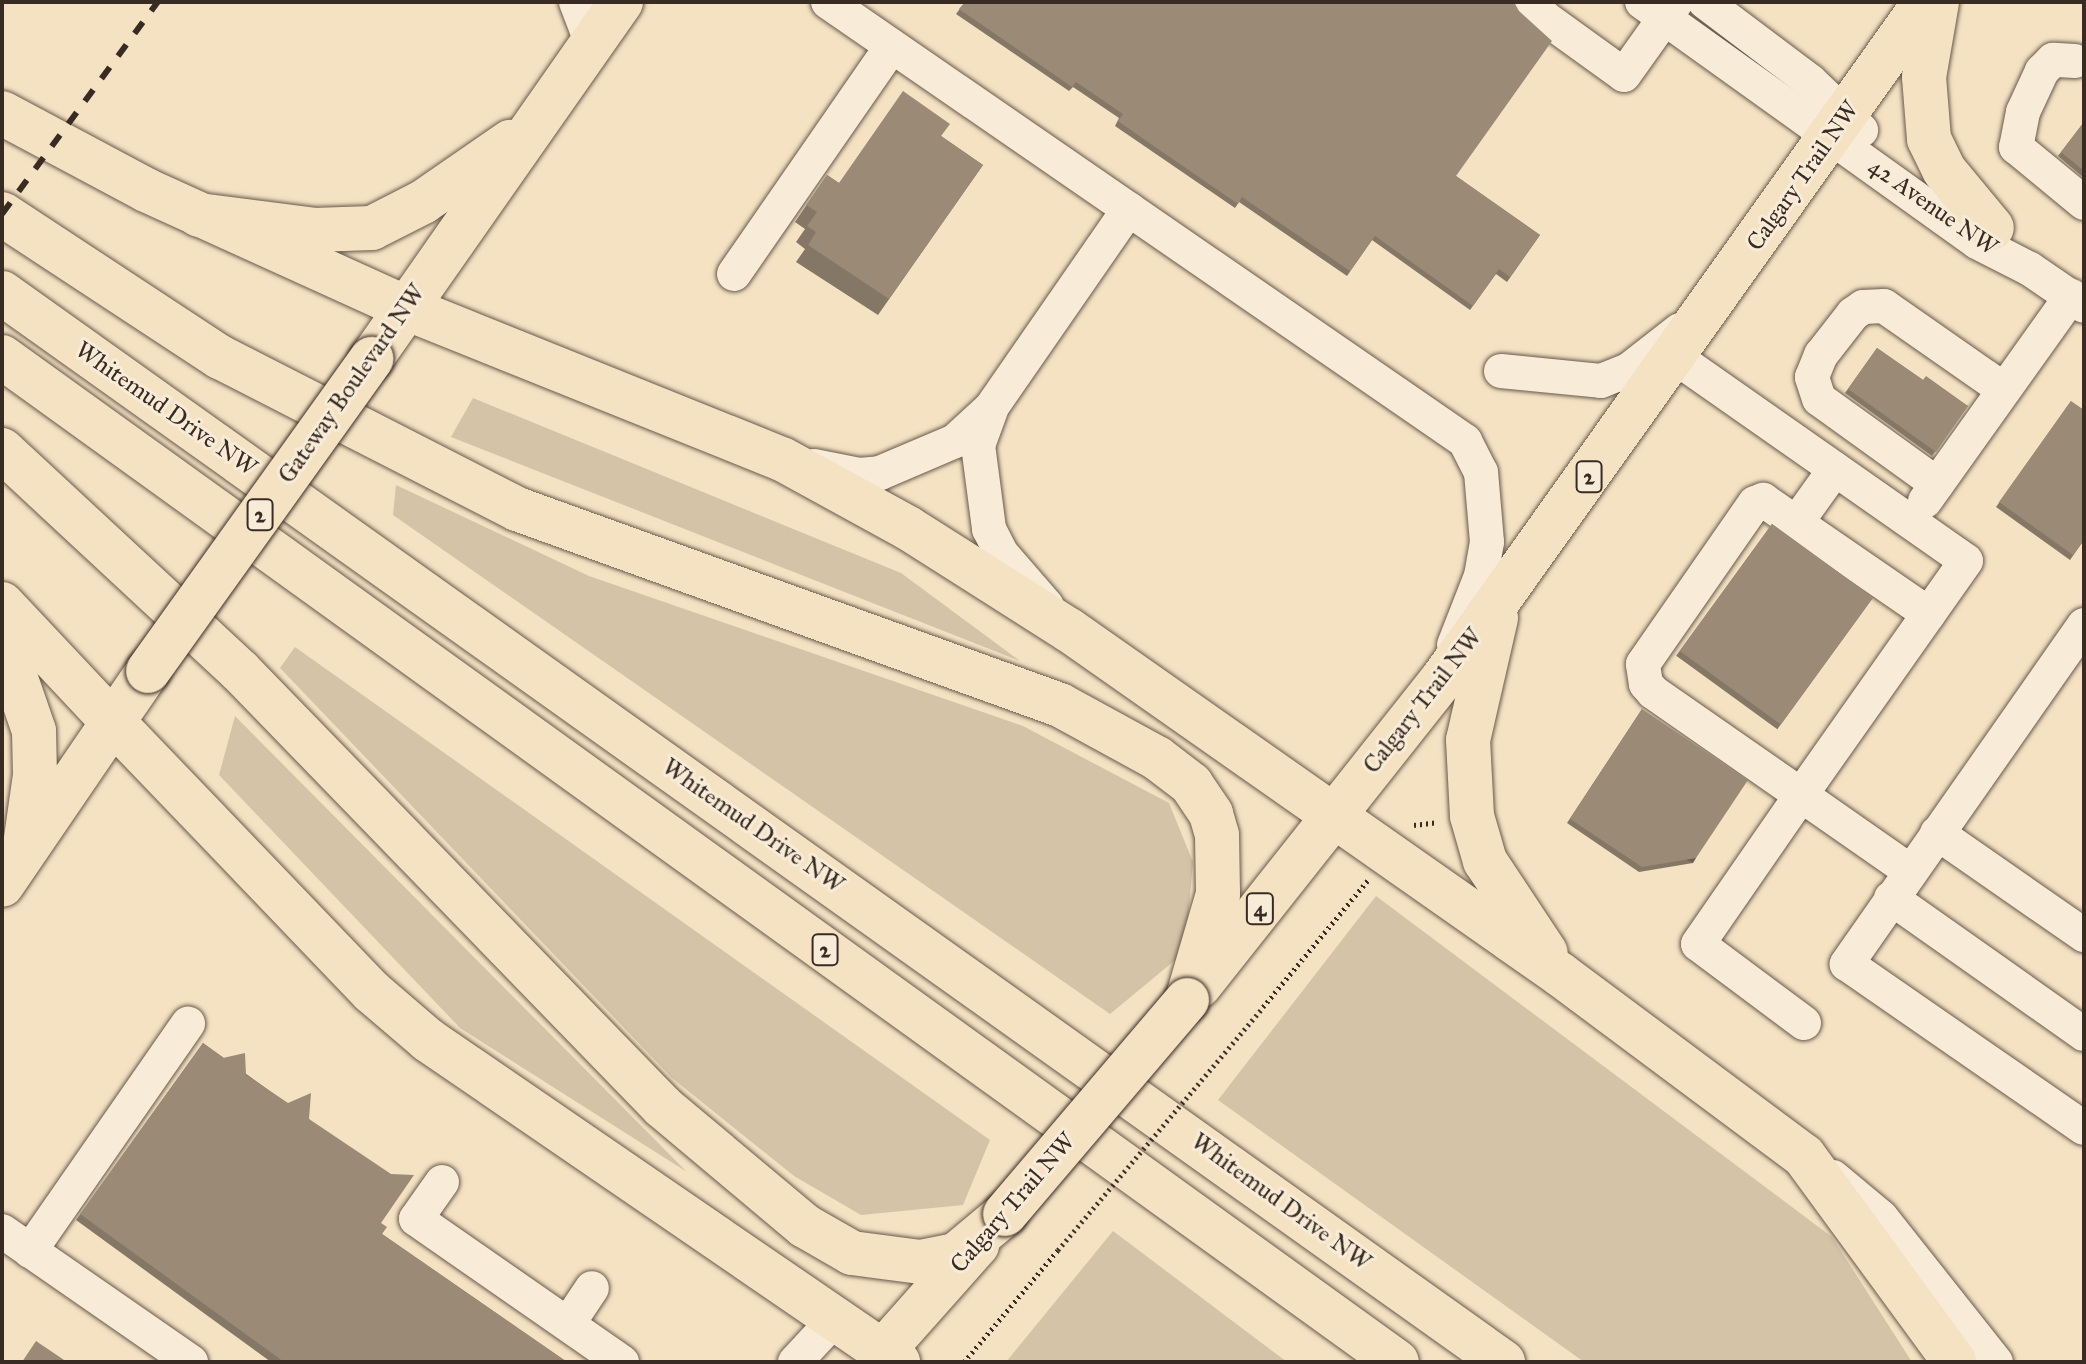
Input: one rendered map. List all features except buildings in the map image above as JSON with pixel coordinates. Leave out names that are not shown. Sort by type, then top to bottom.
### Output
[{"type":"main road","name":"Gateway Boulevard NW","points":[[13,869],[148,671],[621,2]]},
{"type":"main road","name":"Calgary Trail NW","points":[[885,1358],[1187,1000],[1441,681],[1837,126],[1902,22],[1925,2]]},
{"type":"main road","points":[[1937,2],[1924,77],[1929,139],[1944,170],[1992,228]]},
{"type":"main road","points":[[2,113],[199,215],[406,308],[782,459],[908,528],[1069,630],[1332,818],[1561,975],[1804,1156],[1955,1362]]},
{"type":"main road","points":[[199,215],[314,230],[372,228],[423,202],[535,124]]},
{"type":"main road","points":[[2,214],[220,357],[517,509],[1060,705],[1157,758],[1191,784],[1211,814],[1217,835],[1218,894],[1187,1000]]},
{"type":"main road","name":"Whitemud Drive NW","points":[[2,293],[1503,1362]]},
{"type":"main road","name":"2","points":[[2,357],[254,535],[1397,1362]]},
{"type":"main road","points":[[2,450],[230,661],[663,1107],[805,1226],[852,1253],[920,1262],[956,1255],[1005,1214]]},
{"type":"main road","points":[[1502,597],[1468,740],[1472,816],[1485,861],[1561,975]]},
{"type":"main road","points":[[2,604],[318,940],[428,1040],[835,1319],[885,1358]]},
{"type":"main road","points":[[2,638],[34,731],[35,775],[13,869]]},
{"type":"street","points":[[576,2],[592,44]]},
{"type":"street","points":[[828,2],[1456,435],[1479,463],[1487,542],[1481,576],[1441,681]]},
{"type":"street","points":[[1531,2],[1545,18],[1624,75],[1661,7]]},
{"type":"street","name":"42 Avenue NW","points":[[1705,2],[1810,81],[1837,126],[1977,242],[2030,269],[2077,301]]},
{"type":"street","name":"42 Avenue NW","points":[[1661,7],[1992,228],[2030,269]]},
{"type":"street","points":[[734,274],[892,46]]},
{"type":"street","points":[[2075,61],[2053,60],[2042,71],[2023,112],[2016,147],[2084,203]]},
{"type":"street","points":[[782,459],[859,475],[894,471],[955,441],[991,408],[1129,209]]},
{"type":"street","points":[[1910,522],[2003,389],[2077,301]]},
{"type":"street","points":[[1937,484],[1826,406],[1813,389],[1815,365],[1846,321],[1863,307],[1884,306],[1897,312],[2003,389]]},
{"type":"street","points":[[1501,371],[1601,381],[1630,369],[1710,307]]},
{"type":"street","points":[[1675,357],[1966,561],[1698,944],[1804,1023]]},
{"type":"street","points":[[991,408],[978,445],[989,529],[1001,553],[1069,630]]},
{"type":"street","points":[[1788,516],[1835,469]]},
{"type":"street","points":[[1929,614],[1763,500],[1755,503],[1646,656],[1643,675],[1653,692],[1801,795],[1900,884],[2084,1034]]},
{"type":"street","points":[[2081,636],[1900,884],[1847,964],[2084,1128]]},
{"type":"street","points":[[1937,833],[2084,935]]},
{"type":"street","points":[[30,1251],[188,1024]]},
{"type":"street","points":[[1804,1156],[1881,1217],[1996,1362]]},
{"type":"street","points":[[442,1182],[416,1219],[580,1343],[622,1362]]},
{"type":"street","points":[[2,1231],[191,1362]]},
{"type":"street","points":[[580,1343],[592,1288]]},
{"type":"street","points":[[795,1362],[835,1319]]},
{"type":"path","points":[[1414,825],[1447,820]]},
{"type":"path","points":[[964,1362],[1371,876]]},
{"type":"shaded area","points":[[473,398],[901,573],[1020,661],[451,437]]},
{"type":"shaded area","points":[[396,485],[589,576],[1023,726],[1169,803],[1193,862],[1185,952],[1110,1014],[393,515]]},
{"type":"shaded area","points":[[295,647],[990,1140],[963,1205],[861,1215],[794,1176],[672,1078],[280,668]]},
{"type":"shaded area","points":[[235,716],[687,1172],[460,1028],[219,775]]},
{"type":"shaded area","points":[[1376,896],[1832,1237],[1912,1362],[1584,1362],[1218,1100]]},
{"type":"shaded area","points":[[1113,1231],[1287,1362],[1006,1362]]},
{"type":"railway","points":[[2,214],[158,2]]}]
